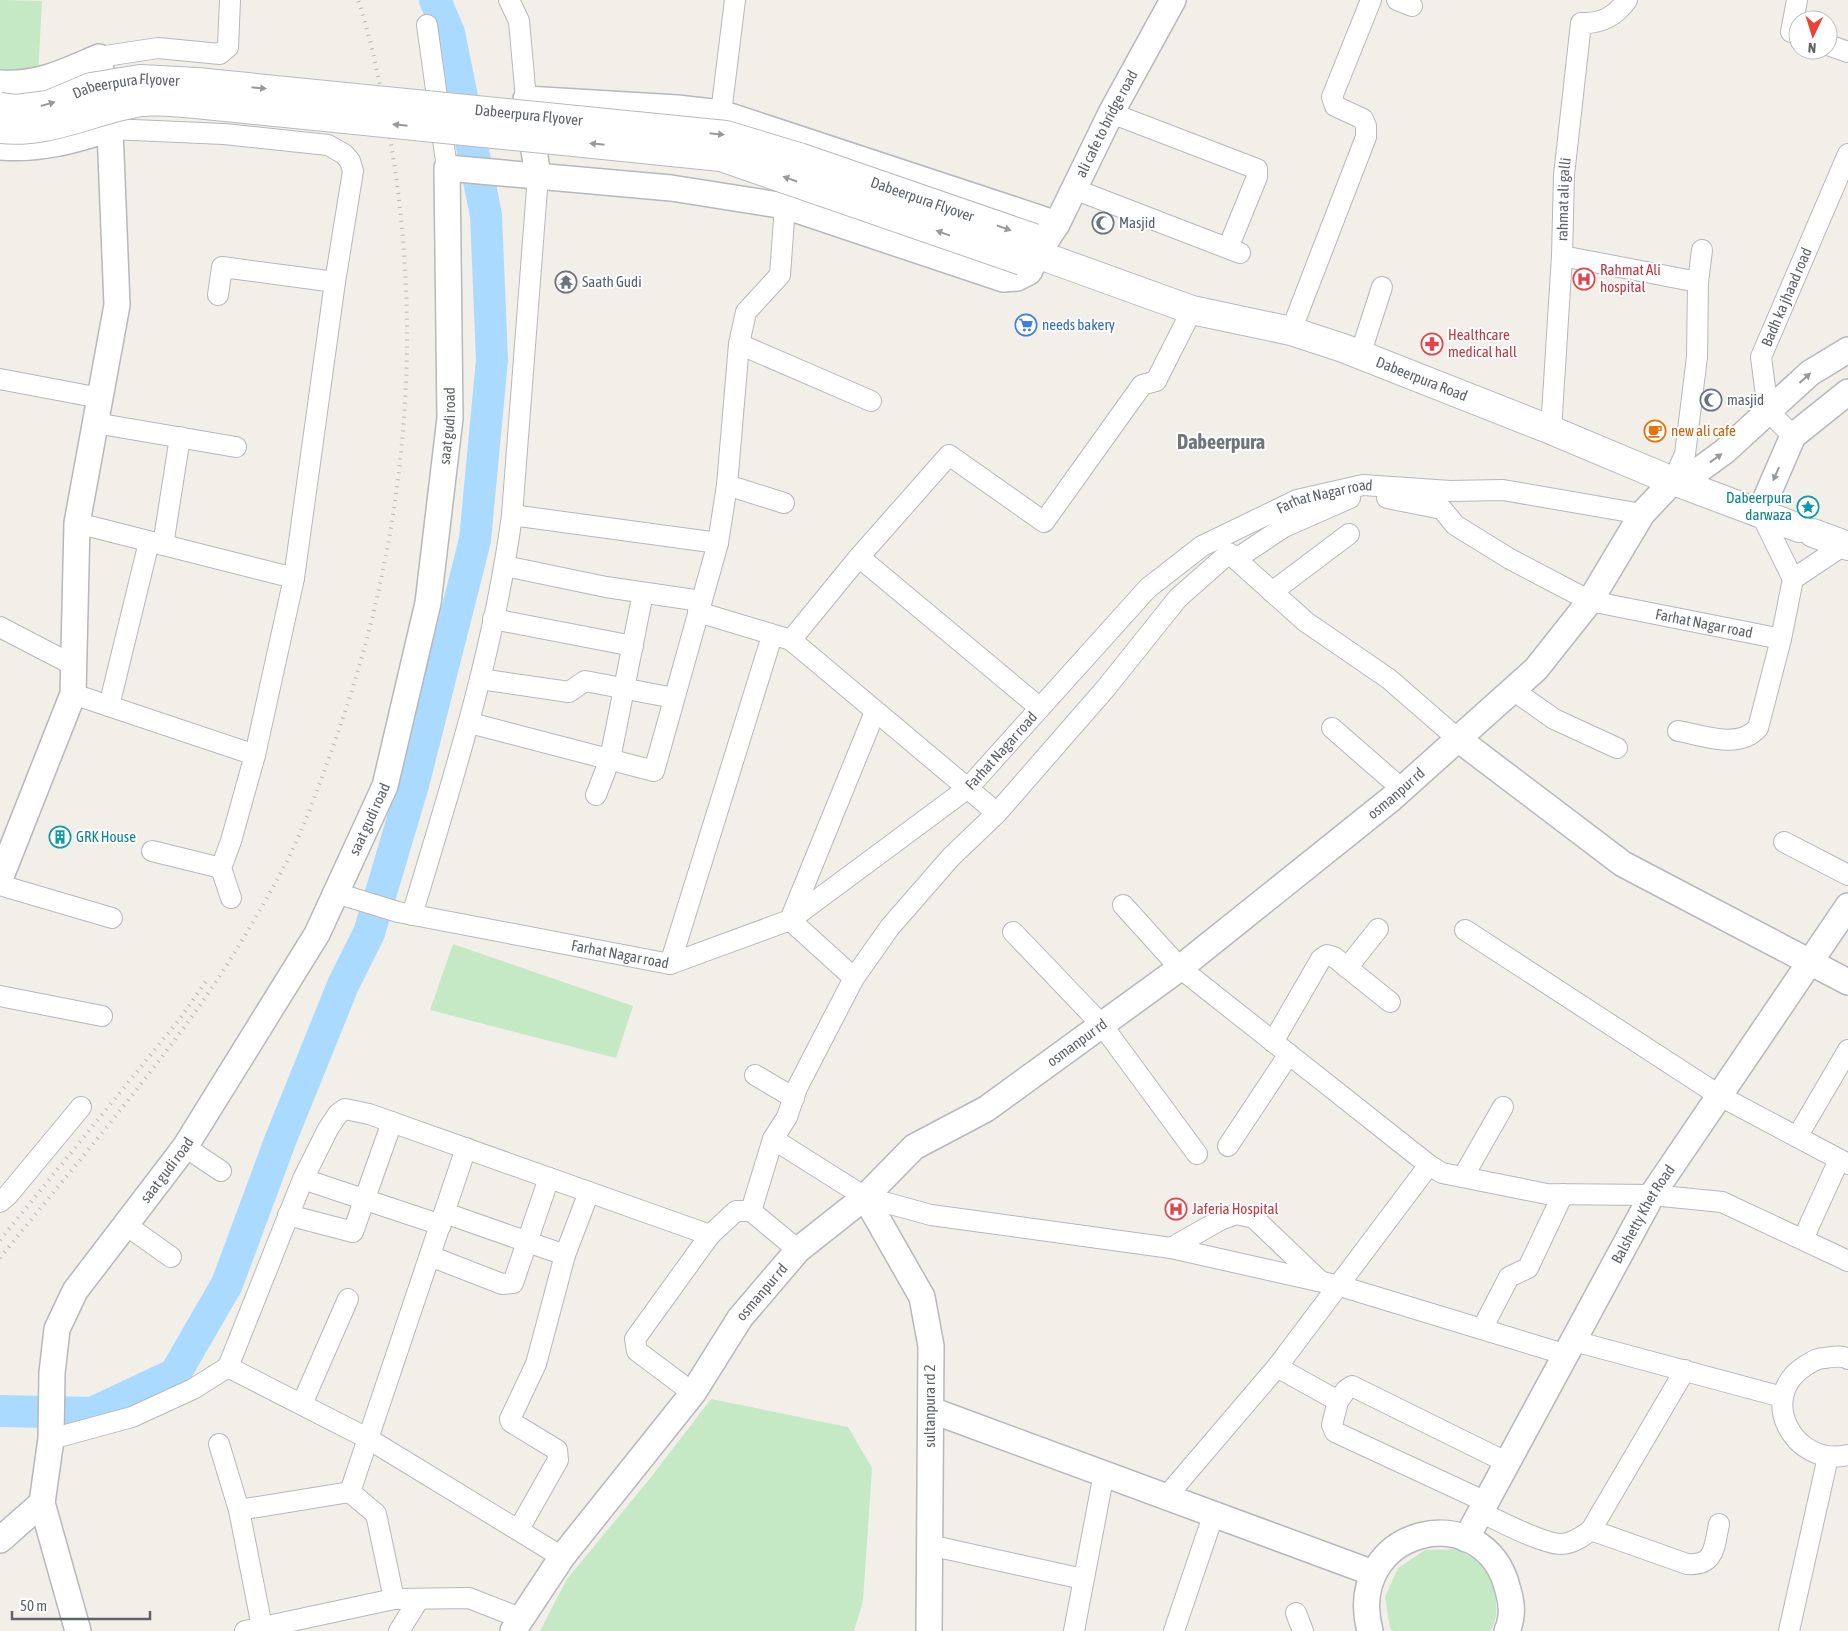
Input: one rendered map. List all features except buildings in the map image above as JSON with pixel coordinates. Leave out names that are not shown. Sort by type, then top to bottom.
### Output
[{"type":"main road","name":"Dabeerpura Flyover","points":[[0,107],[16,109],[48,105],[91,87],[140,79],[197,82],[726,135],[800,157],[1036,253]]},
{"type":"main road","name":"Dabeerpura Flyover","points":[[0,129],[18,131],[50,126],[143,102],[196,104],[721,157],[1036,253]]},
{"type":"main road","name":"Dabeerpura Road","points":[[1036,253],[1192,310],[1291,331],[1360,355],[1551,430],[1673,481],[1760,512],[1846,546]]},
{"type":"street","points":[[212,134],[220,54],[228,47],[230,0]]},
{"type":"street","points":[[405,913],[470,723],[505,566],[512,515],[532,175],[519,21],[509,0]]},
{"type":"street","points":[[721,113],[735,0]]},
{"type":"street","name":"ali cafe to bridge road","points":[[449,174],[532,175],[671,188],[785,206],[1003,279],[1017,278],[1029,272],[1036,253],[1057,224],[1111,113],[1173,0]]},
{"type":"street","points":[[1291,331],[1366,137],[1366,126],[1363,119],[1335,106],[1332,97],[1371,0]]},
{"type":"street","name":"rahmat ali galli","points":[[1551,430],[1562,256],[1564,174],[1581,23],[1597,24],[1620,10],[1626,0]]},
{"type":"street","points":[[427,25],[449,174]]},
{"type":"street","points":[[0,83],[33,82],[52,78],[99,57],[158,48],[220,54]]},
{"type":"street","points":[[0,879],[73,694],[77,523],[117,305],[110,130],[99,57]]},
{"type":"street","points":[[526,99],[677,108],[721,113],[1057,224]]},
{"type":"street","points":[[626,184],[629,105]]},
{"type":"street","points":[[671,188],[677,108]]},
{"type":"street","points":[[1074,189],[1234,251],[1257,176],[1257,169],[1111,113]]},
{"type":"street","points":[[0,147],[28,148],[48,146],[110,130],[212,134],[328,145],[336,147],[350,160],[353,171],[335,282],[294,578],[255,755],[231,841],[221,868],[231,898]]},
{"type":"street","name":"Badh ka jhaad road","points":[[1768,411],[1761,357],[1847,161]]},
{"type":"street","name":"saat gudi road","points":[[42,1503],[51,1439],[52,1373],[57,1329],[75,1291],[185,1147],[317,934],[345,896],[386,786],[428,603],[450,418],[449,174]]},
{"type":"street","points":[[470,723],[654,771],[718,543],[727,486],[739,344],[746,312],[780,275],[785,206]]},
{"type":"street","points":[[1673,481],[1685,454],[1697,357],[1698,282],[1702,250]]},
{"type":"street","points":[[1562,256],[1698,282]]},
{"type":"street","points":[[218,295],[222,267],[335,282]]},
{"type":"street","points":[[1360,355],[1382,287]]},
{"type":"street","points":[[670,964],[781,638],[859,557],[949,455],[1044,522],[1142,386],[1156,381],[1192,310]]},
{"type":"street","points":[[739,344],[871,401]]},
{"type":"street","points":[[1673,481],[1699,470],[1725,451],[1810,373],[1848,350]]},
{"type":"street","points":[[0,379],[100,398]]},
{"type":"street","points":[[1678,731],[1731,740],[1744,739],[1753,734],[1758,728],[1781,639],[1792,580],[1760,512],[1793,436],[1848,392]]},
{"type":"street","points":[[1768,411],[1793,436]]},
{"type":"street","points":[[95,423],[236,447]]},
{"type":"street","points":[[109,706],[156,543],[180,438]]},
{"type":"street","name":"osmanpur rd","points":[[516,1624],[562,1557],[693,1393],[740,1318],[798,1250],[865,1197],[914,1147],[986,1109],[1180,968],[1402,789],[1536,669],[1590,601],[1642,514],[1673,481]]},
{"type":"street","name":"Farhat Nagar road","points":[[345,896],[405,913],[670,964],[790,920],[968,788],[1148,588],[1202,546],[1298,500],[1363,485],[1450,491],[1503,490],[1642,514]]},
{"type":"street","points":[[727,486],[784,504]]},
{"type":"street","name":"Farhat Nagar road","points":[[1236,560],[1284,527],[1345,499],[1396,498],[1442,509],[1455,525],[1510,559],[1590,601],[1781,639]]},
{"type":"street","points":[[512,515],[718,543]]},
{"type":"street","points":[[77,523],[294,578]]},
{"type":"street","points":[[1272,592],[1349,534]]},
{"type":"street","points":[[1792,580],[1846,546]]},
{"type":"street","points":[[751,1211],[773,1139],[787,1117],[794,1098],[854,978],[890,927],[951,857],[997,813],[1106,688],[1178,598],[1229,554],[1306,622],[1389,679],[1458,739],[1623,864],[1809,964],[1848,982]]},
{"type":"street","points":[[859,557],[1040,708]]},
{"type":"street","points":[[505,566],[643,592],[700,606],[781,638],[875,712],[997,813]]},
{"type":"street","points":[[596,795],[610,760],[643,592]]},
{"type":"street","points":[[493,619],[633,646]]},
{"type":"street","points":[[0,627],[75,666]]},
{"type":"street","points":[[480,679],[569,692],[585,681],[674,698]]},
{"type":"street","points":[[1513,690],[1554,719],[1617,748]]},
{"type":"street","points":[[73,694],[255,755]]},
{"type":"street","points":[[854,978],[790,920],[875,712]]},
{"type":"street","points":[[1332,728],[1402,789]]},
{"type":"street","points":[[1784,842],[1848,875]]},
{"type":"street","points":[[152,851],[221,868]]},
{"type":"street","points":[[0,885],[112,918]]},
{"type":"street","points":[[1123,905],[1180,968],[1429,1166],[1442,1172],[1463,1177],[1547,1194],[1652,1195],[1722,1202],[1803,1238],[1848,1261]]},
{"type":"street","name":"Balshetty Khet Road","points":[[1466,1538],[1652,1195],[1848,906]]},
{"type":"street","points":[[1347,968],[1378,929]]},
{"type":"street","points":[[1465,930],[1720,1096],[1844,1162],[1803,1238]]},
{"type":"street","points":[[1013,932],[1102,1024],[1197,1154]]},
{"type":"street","points":[[1273,1042],[1322,959],[1327,955],[1334,957],[1390,1002]]},
{"type":"street","points":[[0,996],[102,1016]]},
{"type":"street","points":[[1797,1137],[1848,1050]]},
{"type":"street","points":[[1228,1146],[1289,1054]]},
{"type":"street","points":[[755,1075],[794,1098]]},
{"type":"street","points":[[0,1202],[8,1196],[81,1107]]},
{"type":"street","points":[[1463,1177],[1503,1107]]},
{"type":"street","points":[[51,1439],[132,1417],[193,1389],[228,1367],[302,1179],[328,1129],[338,1114],[345,1109],[392,1122],[710,1234]]},
{"type":"street","points":[[288,1215],[353,1232],[366,1200],[392,1122]]},
{"type":"street","points":[[773,1139],[865,1197],[931,1215],[1172,1248],[1340,1286],[1482,1329],[1685,1370],[1782,1397]]},
{"type":"street","points":[[185,1147],[221,1171]]},
{"type":"street","points":[[350,1492],[466,1148]]},
{"type":"street","points":[[1166,1498],[1278,1367],[1429,1166]]},
{"type":"street","points":[[430,1256],[508,1285],[515,1280],[549,1178]]},
{"type":"street","points":[[302,1179],[366,1200],[528,1241],[566,1255]]},
{"type":"street","points":[[518,1530],[558,1460],[556,1450],[511,1422],[510,1419],[536,1364],[555,1288],[589,1192]]},
{"type":"street","points":[[1482,1329],[1509,1277],[1528,1268],[1562,1194]]},
{"type":"street","name":"sultanpura rd 2","points":[[865,1197],[922,1297],[931,1346],[929,1631]]},
{"type":"street","points":[[693,1393],[637,1351],[635,1340],[710,1234],[736,1211],[751,1211],[798,1250]]},
{"type":"street","points":[[1172,1248],[1222,1219],[1237,1214],[1254,1218],[1320,1282]]},
{"type":"street","points":[[126,1225],[171,1257]]},
{"type":"street","points":[[302,1404],[348,1299]]},
{"type":"street","points":[[1789,1631],[1843,1456],[1802,1447],[1785,1425],[1782,1397],[1795,1373],[1818,1358],[1848,1358]]},
{"type":"street","points":[[228,1367],[367,1438],[562,1557]]},
{"type":"street","points":[[1278,1367],[1338,1401]]},
{"type":"street","points":[[1508,1463],[1352,1386],[1346,1390],[1338,1401],[1332,1425],[1335,1432],[1483,1507],[1541,1539],[1560,1544],[1580,1539],[1591,1530],[1685,1370]]},
{"type":"street","points":[[931,1410],[1373,1573]]},
{"type":"street","points":[[219,1444],[239,1510],[254,1629],[291,1626],[394,1599],[469,1598],[516,1624]]},
{"type":"street","points":[[1074,1631],[1104,1473]]},
{"type":"street","points":[[239,1510],[350,1492],[376,1514],[394,1599]]},
{"type":"street","points":[[0,1540],[42,1503],[78,1631]]},
{"type":"street","points":[[1174,1631],[1214,1513]]},
{"type":"street","points":[[1591,1530],[1687,1564],[1695,1564],[1703,1563],[1710,1558],[1719,1524]]},
{"type":"street","points":[[1370,1631],[1365,1614],[1367,1591],[1373,1573],[1386,1554],[1402,1543],[1424,1534],[1445,1533],[1466,1538],[1489,1551],[1505,1575],[1512,1604],[1511,1630]]},
{"type":"street","points":[[929,1545],[1083,1579]]},
{"type":"street","points":[[399,1631],[419,1599]]},
{"type":"green space","points":[[0,0],[42,1],[38,74],[0,75]]},
{"type":"green space","points":[[453,944],[633,1006],[616,1058],[430,1010]]},
{"type":"green space","points":[[711,1399],[848,1427],[872,1468],[863,1601],[854,1631],[540,1631],[567,1579],[648,1481]]},
{"type":"green space","points":[[1457,1549],[1480,1563],[1488,1572],[1496,1598],[1496,1616],[1490,1631],[1393,1631],[1390,1628],[1385,1597],[1398,1568],[1425,1550]]},
{"type":"waterway","points":[[0,1411],[92,1413],[175,1374],[227,1284],[280,1141],[343,985],[369,933],[413,785],[475,540],[492,360],[486,215],[449,33],[435,0]]},
{"type":"railway","points":[[0,1258],[163,1055],[199,1007],[252,924],[276,882],[299,835],[326,766],[356,676],[377,599],[392,522],[402,444],[407,365],[406,286],[400,206],[379,79],[358,0]]},
{"type":"railway","points":[[0,1240],[179,1020],[207,980]]},
{"type":"place","name":"Masjid","points":[[1103,223]]},
{"type":"place","name":"Rahmat Ali hospital","points":[[1584,279]]},
{"type":"place","name":"Saath Gudi","points":[[566,282]]},
{"type":"place","name":"needs bakery","points":[[1026,325]]},
{"type":"place","name":"Healthcare medical hall","points":[[1432,344]]},
{"type":"place","name":"masjid","points":[[1711,400]]},
{"type":"place","name":"new ali cafe","points":[[1655,431]]},
{"type":"place","name":"Dabeerpura darwaza","points":[[1808,507]]},
{"type":"place","name":"GRK House","points":[[60,837]]},
{"type":"place","name":"Jaferia Hospital","points":[[1176,1209]]},
{"type":"district","name":"Dabeerpura","points":[[1221,442]]}]
